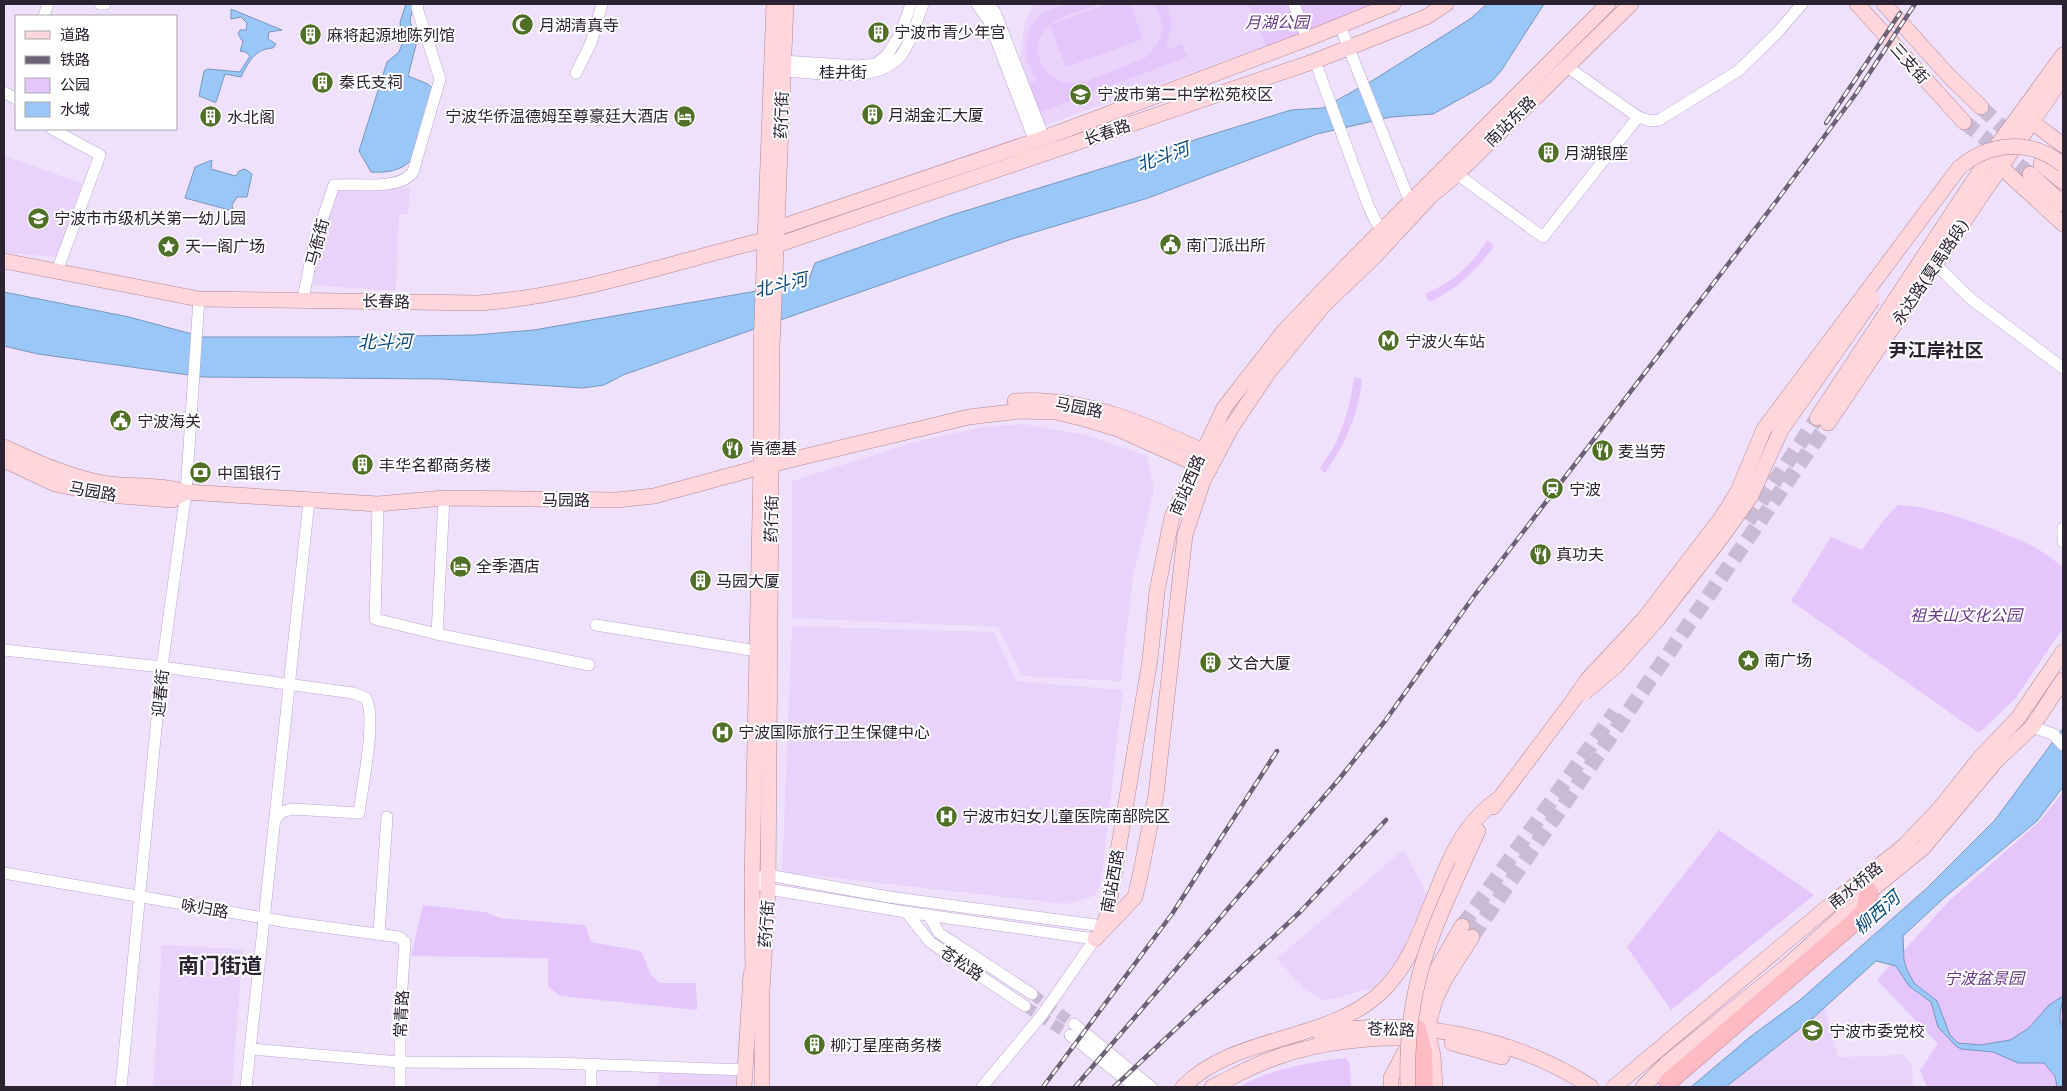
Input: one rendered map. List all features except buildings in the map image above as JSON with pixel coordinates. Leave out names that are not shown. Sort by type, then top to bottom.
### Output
[{"type":"highway","points":[[1668,1082],[1852,924],[1865,910],[1868,892]]},
{"type":"highway","points":[[1423,1034],[1424,1087]]},
{"type":"main road","name":"药行街","points":[[758,948],[768,882],[766,347],[774,4]]},
{"type":"main road","name":"药行街","points":[[769,243],[778,228],[786,4]]},
{"type":"main road","name":"长春路","points":[[778,228],[1040,140],[1307,39],[1393,4]]},
{"type":"main road","name":"长春路","points":[[4,261],[199,299],[479,303],[517,301],[560,293],[769,243],[1315,61],[1426,17],[1446,4]]},
{"type":"main road","name":"南站东路","points":[[1386,235],[1608,4]]},
{"type":"main road","name":"南站东路","points":[[1412,208],[1457,174],[1631,4]]},
{"type":"main road","name":"三支街","points":[[1857,4],[1964,122]]},
{"type":"main road","name":"三支街","points":[[1884,4],[1981,108]]},
{"type":"main road","points":[[1307,39],[1315,61]]},
{"type":"main road","points":[[2027,118],[2063,55]]},
{"type":"main road","points":[[1572,702],[1616,666],[1657,620],[1721,538],[1750,496],[1781,430],[1950,191],[1968,171],[1994,150],[2027,118],[2063,77]]},
{"type":"main road","points":[[2027,118],[2063,145]]},
{"type":"main road","name":"永达路(夏禹路段)","points":[[1994,150],[1822,421],[1935,264],[2001,167],[2027,118]]},
{"type":"main road","points":[[1408,1087],[1408,1030],[1420,968],[1432,931],[1476,834],[1497,800],[1587,680],[1643,620],[1722,517],[1738,491],[1764,430],[1959,168],[1978,153],[2006,146],[2039,152],[2063,165]]},
{"type":"main road","points":[[1994,150],[2001,167],[2063,224]]},
{"type":"main road","points":[[2063,182],[2036,169],[2063,204]]},
{"type":"main road","name":"南站西路","points":[[1099,932],[1134,897],[1140,876],[1159,768],[1178,583],[1185,535],[1205,460],[1224,408],[1284,331],[1386,235]]},
{"type":"main road","name":"马园路","points":[[4,447],[54,470],[99,482],[170,487],[186,492],[378,504],[444,498],[617,500],[654,496],[766,466],[937,425],[975,409],[1016,401],[1058,401],[1090,406],[1124,418],[1205,460]]},
{"type":"main road","name":"马园路","points":[[4,460],[56,484],[108,495],[172,500],[186,492]]},
{"type":"main road","name":"南站西路","points":[[1099,932],[1107,916],[1150,660],[1157,591],[1172,516],[1205,460]]},
{"type":"main road","name":"药行街","points":[[757,1034],[758,948],[752,879],[757,651],[766,466]]},
{"type":"main road","name":"甬水桥路","points":[[1614,1087],[1836,900],[1904,846],[1941,807],[1980,758],[2018,718],[2063,652]]},
{"type":"main road","name":"甬水桥路","points":[[1643,1087],[1674,1057],[1788,965],[1868,892],[1923,848],[1997,760],[2032,727],[2063,680]]},
{"type":"main road","points":[[1183,1087],[1196,1074],[1229,1058],[1337,1020],[1377,996],[1394,978],[1406,961],[1448,866],[1462,840],[1484,809],[1497,800]]},
{"type":"main road","points":[[1435,1087],[1433,1055],[1423,1034],[1423,999],[1436,971],[1467,932]]},
{"type":"main road","points":[[744,1087],[758,948]]},
{"type":"main road","points":[[758,948],[771,1087]]},
{"type":"main road","name":"苍松路","points":[[1190,1087],[1261,1052],[1321,1034],[1349,1028],[1380,1027],[1423,1034],[1529,1066],[1572,1087]]},
{"type":"main road","name":"苍松路","points":[[1212,1087],[1265,1061],[1324,1045],[1354,1039],[1455,1033],[1534,1057],[1591,1087]]},
{"type":"main road","points":[[754,1087],[757,1034]]},
{"type":"main road","points":[[757,1034],[762,1087]]},
{"type":"main road","points":[[1391,1087],[1391,1078],[1423,1034]]},
{"type":"street","name":"马衙街","points":[[303,299],[314,244],[334,185],[389,185],[408,180],[413,172],[440,79],[417,8],[418,4]]},
{"type":"street","points":[[576,73],[591,43],[602,4]]},
{"type":"street","name":"桂井街","points":[[783,66],[858,66],[876,64],[887,55],[900,35],[911,4]]},
{"type":"street","name":"桂井街","points":[[783,66],[859,74],[877,72],[902,54],[923,4]]},
{"type":"street","points":[[977,4],[989,21],[1040,140]]},
{"type":"street","points":[[988,4],[995,12],[1040,140]]},
{"type":"street","points":[[1294,4],[1307,39]]},
{"type":"street","points":[[1566,66],[1638,117],[1651,121],[1659,120],[1738,71],[1778,33],[1802,4]]},
{"type":"street","points":[[1340,26],[1362,77],[1412,208]]},
{"type":"street","points":[[1315,61],[1368,205],[1386,235]]},
{"type":"street","points":[[4,92],[15,98]]},
{"type":"street","points":[[1457,174],[1543,237],[1638,117]]},
{"type":"street","points":[[54,130],[100,155],[57,271]]},
{"type":"street","points":[[1935,264],[1971,299],[2063,368]]},
{"type":"street","name":"迎春街","points":[[121,1087],[162,667],[186,492],[199,299]]},
{"type":"street","points":[[437,634],[444,498]]},
{"type":"street","points":[[246,1087],[309,500]]},
{"type":"street","points":[[378,504],[375,620],[589,665]]},
{"type":"street","points":[[2063,528],[2063,542]]},
{"type":"street","points":[[596,625],[757,651]]},
{"type":"street","points":[[4,650],[162,667],[290,686],[353,693],[366,698],[370,706],[370,727],[359,813],[292,809],[282,812],[275,820]]},
{"type":"street","points":[[2032,727],[2053,734],[2063,745]]},
{"type":"street","points":[[379,933],[388,817]]},
{"type":"street","name":"咏归路","points":[[4,873],[263,918],[379,933],[399,937],[405,942]]},
{"type":"street","points":[[752,879],[906,912],[1099,932]]},
{"type":"street","points":[[768,882],[889,897],[1099,932]]},
{"type":"street","name":"苍松路","points":[[906,912],[930,942],[1025,1006]]},
{"type":"street","name":"苍松路","points":[[929,915],[939,933],[1032,994]]},
{"type":"street","points":[[982,1087],[1042,1015],[1099,932]]},
{"type":"street","name":"常青路","points":[[400,1087],[399,1062],[405,942]]},
{"type":"street","points":[[1074,1024],[1151,1087]]},
{"type":"street","points":[[1070,1036],[1135,1087]]},
{"type":"street","points":[[250,1049],[399,1062],[591,1064],[745,1070]]},
{"type":"street","points":[[591,1064],[591,1087]]},
{"type":"shaded area","name":"宁波市第二中学松苑校区","points":[[1034,4],[1248,4],[1266,46],[1043,126],[1019,62],[1025,22]]},
{"type":"shaded area","name":"宁波市市级机关第一幼儿园","points":[[4,156],[82,183],[59,257],[4,253]]},
{"type":"shaded area","points":[[336,188],[410,188],[408,214],[399,214],[396,291],[314,285],[315,263]]},
{"type":"shaded area","points":[[1025,424],[1085,435],[1147,456],[1154,490],[1133,576],[1121,681],[1022,676],[998,627],[792,618],[792,481],[915,442],[983,427]]},
{"type":"shaded area","name":"宁波市妇女儿童医院南部院区","points":[[792,626],[994,632],[1016,681],[1123,690],[1101,883],[1094,896],[1066,904],[782,872]]},
{"type":"shaded area","points":[[1403,850],[1427,894],[1400,957],[1373,988],[1324,1001],[1304,989],[1277,959]]},
{"type":"shaded area","points":[[162,945],[243,949],[232,1087],[153,1087]]},
{"type":"shaded area","name":"宁波市委党校","points":[[1825,1008],[1838,1057],[1903,1055],[1912,1065],[1913,1087],[1726,1087]]},
{"type":"shaded area","points":[[659,1070],[737,1072],[736,1087],[658,1087]]},
{"type":"green space","points":[[1067,4],[1101,4],[1060,18],[1048,26],[1042,34],[1038,44],[1041,63],[1053,78],[1062,82],[1073,83],[1089,80],[1145,58],[1156,46],[1162,32],[1161,18],[1152,4],[1167,4],[1172,22],[1166,50],[1182,44],[1187,57],[1040,112],[1029,83],[1038,80],[1029,65],[1026,47],[1027,38],[1034,21],[1041,15]]},
{"type":"green space","points":[[1107,4],[1130,4],[1143,39],[1066,67],[1050,25]]},
{"type":"green space","name":"月湖公园","points":[[1248,4],[1380,4],[1266,46]]},
{"type":"green space","points":[[1487,240],[1494,246],[1473,271],[1448,292],[1429,302],[1425,294],[1452,279],[1468,265]]},
{"type":"green space","points":[[1354,377],[1362,379],[1358,404],[1345,440],[1325,473],[1320,468],[1333,447],[1343,425]]},
{"type":"green space","name":"祖关山文化公园","points":[[1898,505],[1929,509],[1981,525],[2032,546],[2063,567],[2063,628],[2015,699],[1979,733],[1791,601],[1831,537],[1862,550],[1884,520]]},
{"type":"green space","name":"宁波盆景园","points":[[2063,792],[2063,1087],[1927,1087],[1920,1070],[1938,1044],[1877,980],[1949,901],[2040,821]]},
{"type":"green space","points":[[1719,830],[1814,895],[1671,1010],[1627,947]]},
{"type":"green space","points":[[423,905],[485,912],[500,918],[585,925],[591,942],[641,951],[651,975],[660,983],[696,983],[697,1010],[561,996],[548,987],[548,958],[411,956]]},
{"type":"green space","points":[[1346,1058],[1350,1065],[1351,1087],[1239,1087],[1263,1075],[1277,1071],[1305,1064]]},
{"type":"water","points":[[406,4],[414,4],[410,20],[416,45],[408,76],[428,84],[432,88],[412,159],[399,169],[371,172],[359,151],[387,62],[399,52],[402,44],[400,22]]},
{"type":"water","name":"北斗河","points":[[1487,4],[1544,4],[1501,71],[1491,82],[1433,114],[1391,117],[1317,134],[1148,198],[1012,239],[623,375],[604,385],[583,388],[441,379],[203,377],[38,354],[4,346],[4,292],[129,317],[203,337],[329,337],[475,335],[534,330],[808,282],[815,263],[952,215],[1291,110],[1323,108],[1375,79],[1470,19]]},
{"type":"water","points":[[231,9],[282,30],[269,32],[268,39],[276,44],[273,48],[257,53],[241,77],[225,74],[216,102],[214,102],[199,96],[204,71],[208,69],[240,72],[250,56],[246,52],[240,51],[243,42],[238,34],[240,30],[246,30],[247,23],[241,17],[231,19]]},
{"type":"water","points":[[212,160],[211,169],[236,176],[239,171],[245,169],[252,174],[247,197],[237,197],[232,205],[233,211],[185,198],[195,167]]},
{"type":"water","points":[[2063,728],[2063,787],[2037,821],[1945,897],[1903,936],[1904,960],[1907,970],[1914,983],[1937,1001],[1950,1035],[1958,1043],[1980,1045],[2010,1040],[2029,1028],[2049,1005],[2063,996],[2060,1019],[2063,1027],[2063,1087],[2057,1087],[2055,1076],[2044,1063],[2018,1063],[1993,1052],[1961,1049],[1956,1046],[1938,1027],[1931,1002],[1909,986],[1896,966],[1876,961],[1813,1018],[1726,1087],[1691,1087],[1750,1037],[1800,1000],[1926,889],[1995,820]]},
{"type":"tunnel","points":[[1981,107],[2017,141]]},
{"type":"tunnel","points":[[1964,122],[2030,174]]},
{"type":"tunnel","points":[[1748,521],[1817,418]]},
{"type":"tunnel","points":[[1472,937],[1828,423]]},
{"type":"tunnel","points":[[1462,926],[1615,712]]},
{"type":"tunnel","points":[[1032,994],[1074,1024]]},
{"type":"tunnel","points":[[1025,1006],[1070,1035]]},
{"type":"railway","points":[[1075,1087],[1340,778],[1385,721],[1474,596],[1778,199],[1855,95],[1915,4]]},
{"type":"railway","points":[[1826,123],[1900,13]]},
{"type":"railway","points":[[1043,1087],[1172,914],[1277,751]]},
{"type":"railway","points":[[1114,1087],[1300,912],[1386,820]]},
{"type":"place","name":"月湖清真寺","points":[[523,25]]},
{"type":"place","name":"宁波市青少年宫","points":[[878,32]]},
{"type":"place","name":"麻将起源地陈列馆","points":[[311,35]]},
{"type":"place","name":"秦氏支祠","points":[[323,82]]},
{"type":"place","name":"宁波市第二中学松苑校区","points":[[1081,94]]},
{"type":"place","name":"月湖金汇大厦","points":[[872,115]]},
{"type":"place","name":"宁波华侨温德姆至尊豪廷大酒店","points":[[685,116]]},
{"type":"place","name":"水北阁","points":[[211,117]]},
{"type":"place","name":"月湖银座","points":[[1548,153]]},
{"type":"place","name":"宁波市市级机关第一幼儿园","points":[[38,218]]},
{"type":"place","name":"南门派出所","points":[[1170,245]]},
{"type":"place","name":"天一阁广场","points":[[169,246]]},
{"type":"place","name":"宁波火车站","points":[[1389,341]]},
{"type":"place","name":"宁波海关","points":[[121,421]]},
{"type":"place","name":"肯德基","points":[[733,448]]},
{"type":"place","name":"麦当劳","points":[[1602,451]]},
{"type":"place","name":"丰华名都商务楼","points":[[363,465]]},
{"type":"place","name":"中国银行","points":[[201,473]]},
{"type":"place","name":"宁波","points":[[1553,489]]},
{"type":"place","name":"真功夫","points":[[1540,554]]},
{"type":"place","name":"全季酒店","points":[[460,566]]},
{"type":"place","name":"马园大厦","points":[[700,581]]},
{"type":"place","name":"南广场","points":[[1748,660]]},
{"type":"place","name":"文合大厦","points":[[1211,663]]},
{"type":"place","name":"宁波国际旅行卫生保健中心","points":[[722,732]]},
{"type":"place","name":"宁波市妇女儿童医院南部院区","points":[[946,816]]},
{"type":"place","name":"宁波市委党校","points":[[1813,1031]]},
{"type":"place","name":"柳汀星座商务楼","points":[[814,1045]]},
{"type":"district","name":"尹江岸社区","points":[[1936,350]]},
{"type":"district","name":"南门街道","points":[[220,966]]},
{"type":"water label","name":"柳西河","points":[[1877,913]]}]
